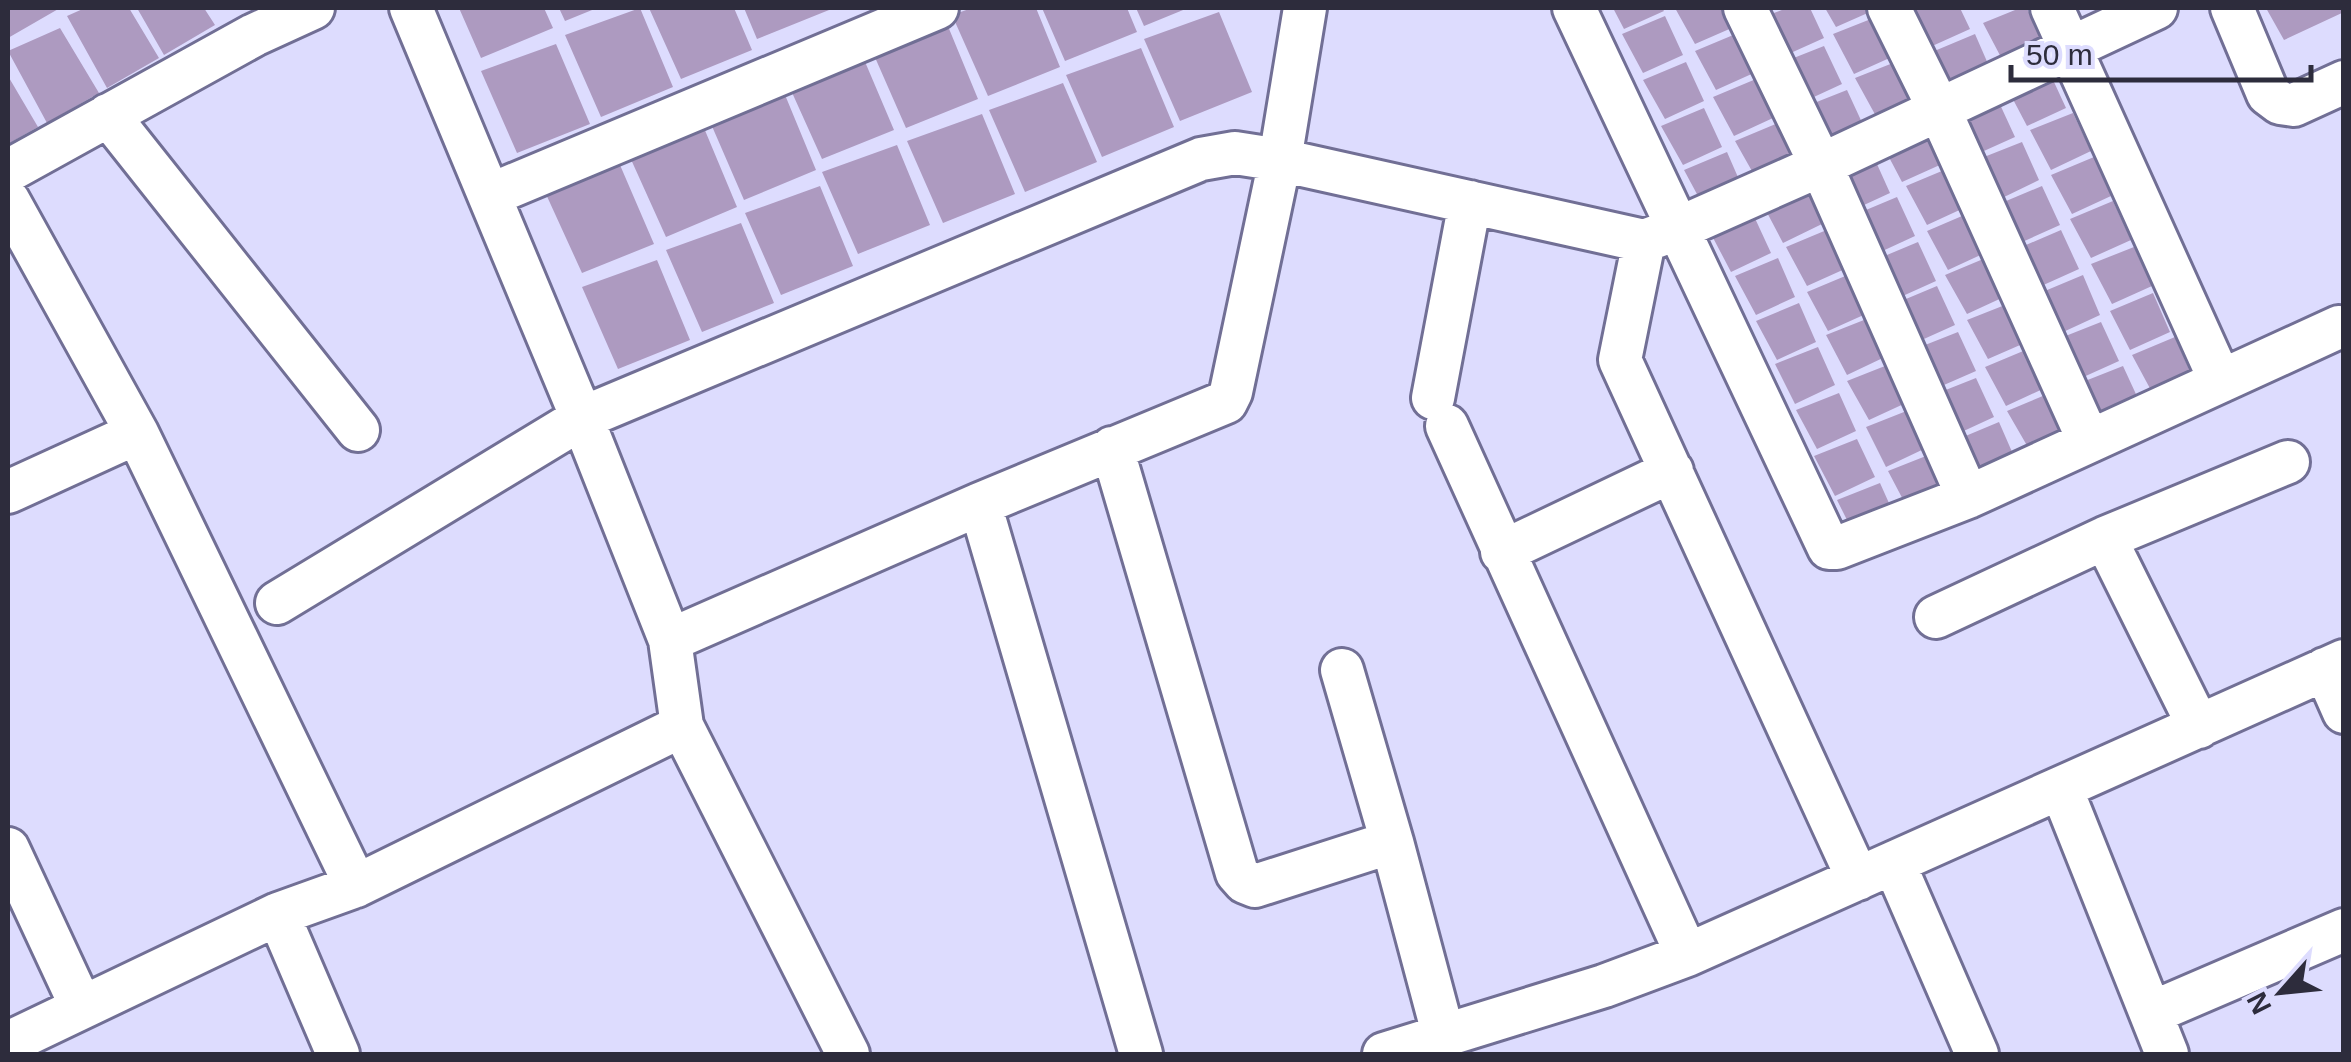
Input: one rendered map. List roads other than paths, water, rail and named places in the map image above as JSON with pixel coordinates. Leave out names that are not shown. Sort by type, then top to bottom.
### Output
[{"type":"street","points":[[8,171],[254,35],[313,8]]},
{"type":"street","points":[[411,8],[670,640],[682,726],[848,1054]]},
{"type":"street","points":[[490,195],[937,8]]},
{"type":"street","points":[[670,640],[980,504],[1226,402],[1280,160],[1304,8]]},
{"type":"street","points":[[1574,8],[1660,235],[1829,548],[1968,497],[2339,326]]},
{"type":"street","points":[[1746,8],[1821,165],[1968,497]]},
{"type":"street","points":[[1889,8],[2089,441]]},
{"type":"street","points":[[2052,8],[2220,380]]},
{"type":"street","points":[[278,603],[582,418],[1201,158],[1235,154],[1280,160],[1470,202],[1660,235],[1821,165],[2156,8]]},
{"type":"street","points":[[2232,8],[2268,94],[2280,103],[2294,105],[2344,82]]},
{"type":"street","points":[[108,115],[358,430]]},
{"type":"street","points":[[8,200],[136,433],[356,886]]},
{"type":"street","points":[[1470,202],[1440,412],[1687,955]]},
{"type":"street","points":[[1660,235],[1620,360],[1672,472],[1876,871],[1976,1054]]},
{"type":"street","points":[[8,492],[136,433]]},
{"type":"street","points":[[1112,448],[1237,873],[1254,886],[1392,842]]},
{"type":"street","points":[[1936,617],[2105,538],[2288,462]]},
{"type":"street","points":[[1502,552],[1672,472]]},
{"type":"street","points":[[980,504],[1141,1054]]},
{"type":"street","points":[[2105,538],[2199,727]]},
{"type":"street","points":[[1396,1053],[1687,955],[2334,665],[2344,712]]},
{"type":"street","points":[[1342,670],[1444,1037]]},
{"type":"street","points":[[8,1042],[278,914],[356,886],[682,726]]},
{"type":"street","points":[[2060,788],[2167,1054]]},
{"type":"street","points":[[8,850],[81,1006]]},
{"type":"street","points":[[278,914],[338,1054]]},
{"type":"street","points":[[2151,1014],[2344,930]]}]
